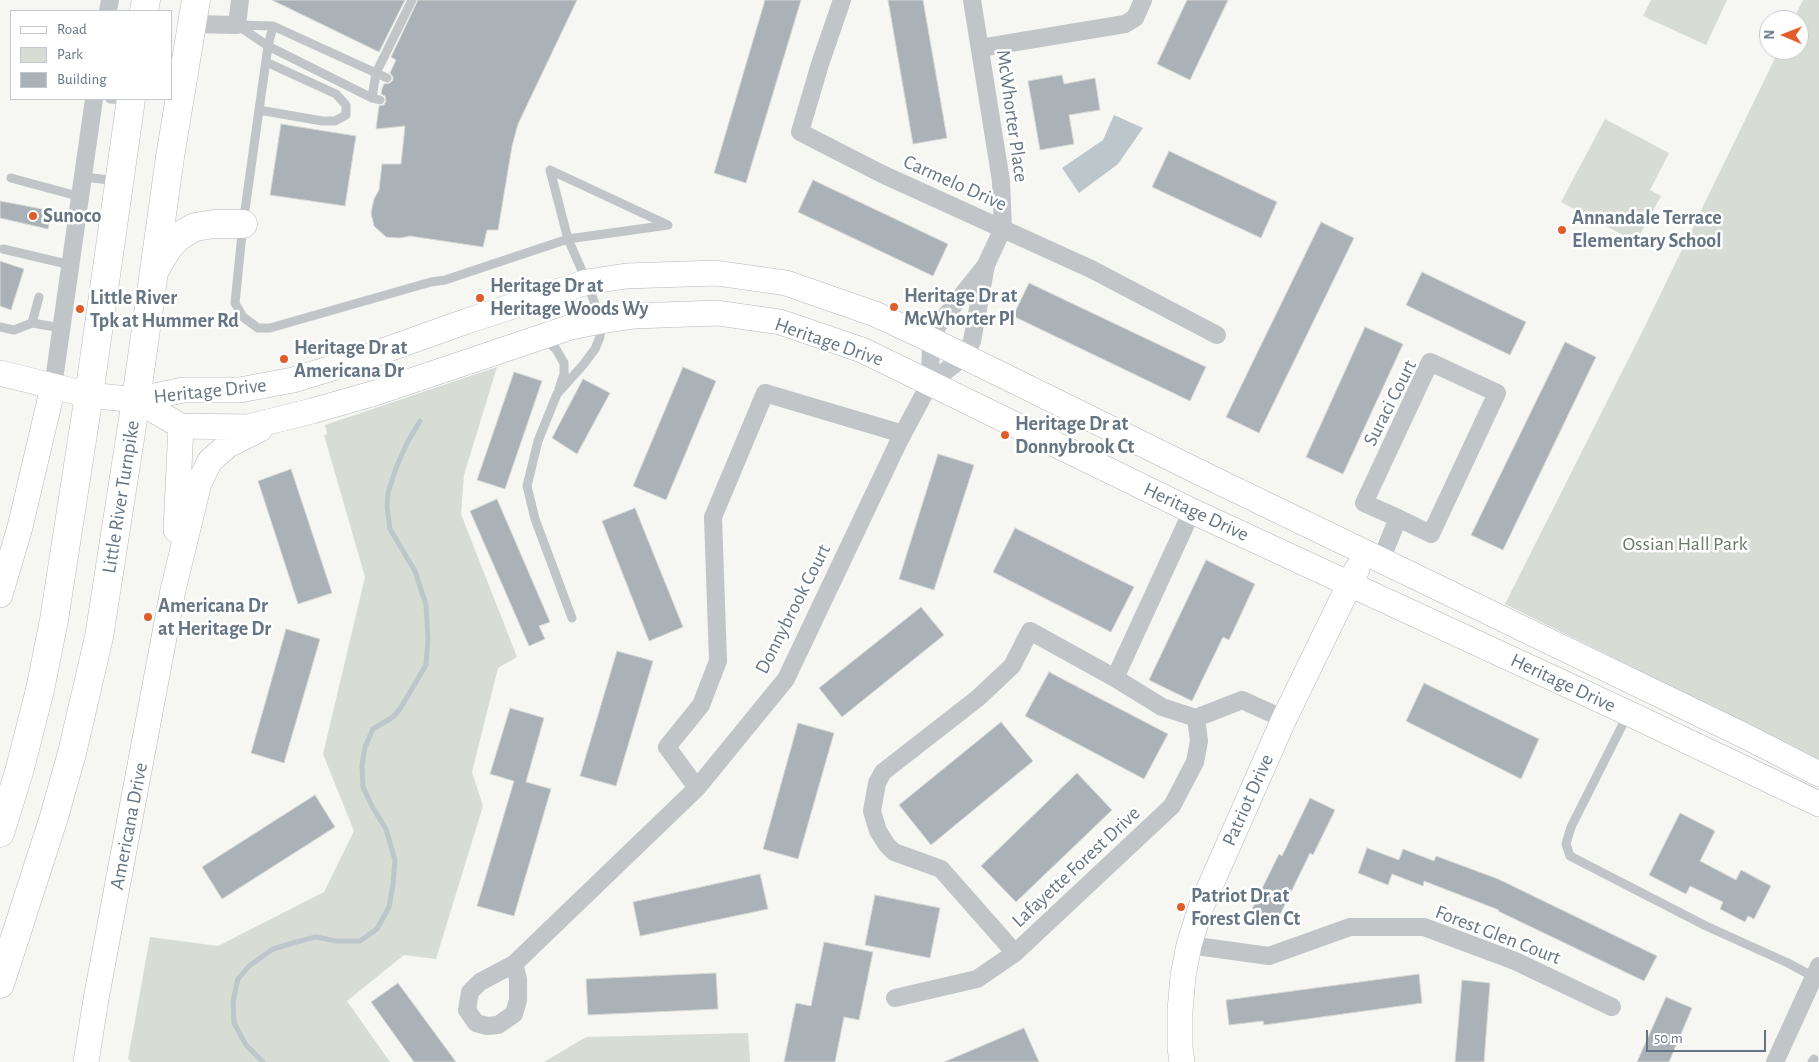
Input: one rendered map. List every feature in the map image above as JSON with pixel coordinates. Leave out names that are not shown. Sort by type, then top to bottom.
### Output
[{"type":"main road","name":"Little River Turnpike","points":[[0,984],[54,817],[86,696],[99,637],[194,12]]},
{"type":"main road","points":[[0,833],[20,772],[40,690],[54,620],[89,395],[119,181],[124,100]]},
{"type":"main road","points":[[153,274],[168,248],[179,236],[195,227],[214,224],[243,224]]},
{"type":"street","points":[[194,12],[237,25],[240,0]]},
{"type":"street","name":"Carmelo Drive","points":[[842,0],[820,64],[800,132],[882,174],[1091,269],[1216,335]]},
{"type":"street","name":"McWhorter Place","points":[[930,383],[931,340],[938,325],[986,264],[1003,228],[1001,181],[972,0]]},
{"type":"street","points":[[980,48],[1125,24],[1135,18],[1143,0]]},
{"type":"street","points":[[0,595],[6,553],[36,462],[53,387],[94,100]]},
{"type":"street","name":"McWhorter Place","points":[[965,356],[972,342],[986,264]]},
{"type":"street","name":"Heritage Drive","points":[[136,400],[182,390],[240,390],[293,380],[355,361],[485,314],[587,282],[626,276],[716,273],[786,283],[875,314],[965,356],[1372,556],[1747,737],[1819,774]]},
{"type":"street","name":"Heritage Drive","points":[[136,400],[181,426],[248,427],[375,393],[571,327],[601,321],[634,316],[718,312],[780,322],[862,350],[1192,511],[1351,583],[1819,804]]},
{"type":"street","points":[[930,383],[965,356]]},
{"type":"street","name":"Suraci Court","points":[[1430,362],[1497,394],[1432,534],[1398,518],[1364,503],[1430,362]]},
{"type":"street","points":[[0,373],[89,395],[136,400]]},
{"type":"street","name":"Donnybrook Court","points":[[514,964],[698,788],[786,679],[902,434],[930,383]]},
{"type":"street","points":[[698,788],[667,747],[701,705],[718,661],[713,517],[765,393],[902,434]]},
{"type":"street","name":"Americana Drive","points":[[86,1062],[96,999],[173,590],[199,483],[210,461],[228,444],[280,419]]},
{"type":"street","name":"Americana Drive","points":[[173,590],[181,426]]},
{"type":"street","points":[[1114,678],[1192,511]]},
{"type":"street","points":[[1372,556],[1398,518]]},
{"type":"street","name":"Patriot Drive","points":[[1182,1062],[1180,1011],[1183,976],[1189,945],[1201,907],[1284,719],[1351,583],[1372,556]]},
{"type":"street","name":"Lafayette Forest Drive","points":[[1030,631],[1114,678],[1162,707],[1196,718],[1199,741],[1195,762],[1172,806],[1015,953],[942,868],[894,852],[886,844],[878,831],[872,811],[877,783],[883,772],[978,698],[1012,666],[1030,631]]},
{"type":"street","points":[[1196,718],[1242,700],[1284,719]]},
{"type":"street","name":"Forest Glen Court","points":[[1189,945],[1269,956],[1350,927],[1424,927],[1515,961],[1612,1007]]},
{"type":"street","points":[[895,998],[978,979],[1015,953]]},
{"type":"street","points":[[1775,1062],[1816,972]]},
{"type":"lane","points":[[237,25],[268,46],[376,99],[376,73],[412,0]]},
{"type":"lane","points":[[237,25],[273,26],[387,78]]},
{"type":"lane","points":[[273,26],[268,46],[243,224],[235,303],[243,317],[258,328],[270,328],[431,282],[445,280],[568,239],[668,225],[550,170],[568,239],[587,282],[601,321],[600,338],[595,349],[557,394]]},
{"type":"lane","points":[[259,110],[322,121],[335,121],[346,115],[346,105],[336,94],[266,62]]},
{"type":"lane","points":[[83,177],[119,181]]},
{"type":"lane","points":[[11,178],[80,197]]},
{"type":"lane","points":[[4,249],[71,265]]},
{"type":"lane","points":[[32,322],[39,296]]},
{"type":"lane","points":[[0,327],[14,330],[32,322],[62,328]]},
{"type":"lane","points":[[542,337],[556,349],[564,363],[564,374],[538,441],[527,486],[535,519],[572,618]]},
{"type":"lane","points":[[1628,713],[1571,827],[1566,844],[1570,856],[1706,926],[1788,963],[1816,972]]},
{"type":"green space","points":[[1651,0],[1727,0],[1706,45],[1643,16]]},
{"type":"green space","name":"Ossian Hall Park","points":[[1803,0],[1819,0],[1819,760],[1505,604],[1642,332],[1774,60],[1809,60],[1809,10],[1798,10]]},
{"type":"green space","points":[[1605,119],[1669,153],[1650,190],[1661,196],[1636,242],[1561,202]]},
{"type":"green space","points":[[497,367],[464,475],[461,514],[517,657],[498,668],[472,772],[483,806],[436,959],[404,955],[347,1001],[390,1062],[131,1062],[128,1059],[150,937],[218,946],[324,892],[354,831],[323,754],[365,577],[324,435],[327,434],[325,425]]},
{"type":"green space","points":[[748,1033],[750,1062],[544,1062],[586,1037]]},
{"type":"shaded area","points":[[1114,115],[1143,128],[1118,164],[1079,193],[1062,168],[1103,140]]},
{"type":"building","points":[[272,0],[405,0],[379,52]]},
{"type":"building","points":[[418,0],[577,0],[518,124],[512,146],[498,230],[487,230],[483,247],[410,236],[400,238],[386,237],[374,226],[371,213],[374,199],[379,190],[382,164],[401,164],[405,126],[376,129],[379,106],[384,105],[386,101],[385,96],[381,94],[384,84],[390,83],[393,80],[390,73],[396,60],[391,57]]},
{"type":"building","points":[[765,0],[801,0],[746,183],[714,173]]},
{"type":"building","points":[[888,0],[923,0],[947,138],[913,144]]},
{"type":"building","points":[[1187,0],[1228,0],[1190,80],[1157,64]]},
{"type":"building","points":[[1062,75],[1064,84],[1095,78],[1100,110],[1069,115],[1074,144],[1040,150],[1028,81]]},
{"type":"building","points":[[281,124],[356,136],[345,206],[270,195]]},
{"type":"building","points":[[1169,151],[1277,202],[1261,238],[1152,187]]},
{"type":"building","points":[[813,180],[948,244],[933,276],[798,212]]},
{"type":"building","name":"Sunoco","points":[[0,201],[52,211],[48,229],[0,218]]},
{"type":"building","points":[[1321,222],[1354,238],[1259,433],[1226,417]]},
{"type":"building","points":[[0,261],[24,269],[11,310],[0,306]]},
{"type":"building","points":[[1422,272],[1526,322],[1510,355],[1406,305]]},
{"type":"building","points":[[1029,283],[1206,367],[1190,401],[1013,316]]},
{"type":"building","points":[[1365,327],[1403,344],[1343,474],[1306,457]]},
{"type":"building","points":[[1565,342],[1596,357],[1503,550],[1471,535]]},
{"type":"building","points":[[683,367],[716,381],[666,500],[633,486]]},
{"type":"building","points":[[514,372],[542,381],[505,489],[477,480]]},
{"type":"building","points":[[583,379],[610,393],[577,454],[552,438]]},
{"type":"building","points":[[938,454],[974,465],[934,590],[899,579]]},
{"type":"building","points":[[291,469],[332,593],[298,604],[258,481]]},
{"type":"building","points":[[497,499],[550,622],[539,626],[545,639],[529,646],[470,511]]},
{"type":"building","points":[[635,508],[683,627],[649,641],[602,521]]},
{"type":"building","points":[[1015,528],[1134,587],[1111,632],[993,572]]},
{"type":"building","points":[[1206,560],[1255,584],[1229,640],[1223,637],[1192,701],[1149,680]]},
{"type":"building","points":[[921,607],[944,635],[842,717],[819,688]]},
{"type":"building","points":[[286,629],[320,639],[284,763],[251,753]]},
{"type":"building","points":[[617,651],[653,661],[616,786],[580,776]]},
{"type":"building","points":[[1049,672],[1168,734],[1144,779],[1025,716]]},
{"type":"building","points":[[1424,683],[1539,739],[1521,779],[1406,721]]},
{"type":"building","points":[[510,708],[544,718],[526,782],[551,789],[514,916],[477,906],[514,781],[490,774]]},
{"type":"building","points":[[1001,722],[1033,761],[931,845],[899,805]]},
{"type":"building","points":[[798,723],[834,733],[798,859],[763,849]]},
{"type":"building","points":[[1077,773],[1112,810],[1016,902],[981,866]]},
{"type":"building","points":[[315,795],[335,827],[222,899],[202,867]]},
{"type":"building","points":[[1310,798],[1335,810],[1313,855],[1310,853],[1275,925],[1250,913],[1279,854],[1282,856]]},
{"type":"building","points":[[1680,813],[1715,831],[1700,861],[1736,880],[1741,870],[1771,886],[1754,919],[1748,916],[1745,922],[1720,909],[1723,902],[1690,886],[1686,894],[1649,875]]},
{"type":"building","points":[[1367,848],[1399,860],[1403,849],[1434,861],[1436,856],[1498,879],[1657,956],[1644,981],[1499,910],[1424,881],[1423,886],[1392,874],[1388,885],[1358,873]]},
{"type":"building","points":[[760,874],[768,909],[640,936],[633,902]]},
{"type":"building","points":[[875,895],[940,908],[930,958],[865,945]]},
{"type":"building","points":[[824,942],[873,952],[859,1020],[844,1017],[835,1062],[784,1062],[796,1003],[811,1006]]},
{"type":"building","points":[[716,973],[718,1009],[588,1015],[586,979]]},
{"type":"building","points":[[1419,974],[1422,1003],[1264,1025],[1263,1021],[1229,1025],[1226,1000]]},
{"type":"building","points":[[1462,980],[1490,983],[1484,1062],[1455,1062]]},
{"type":"building","points":[[398,983],[456,1062],[414,1062],[371,1002]]},
{"type":"building","points":[[1666,997],[1692,1008],[1669,1062],[1637,1062]]},
{"type":"building","points":[[1024,1028],[1039,1062],[944,1062]]},
{"type":"waterway","points":[[263,1062],[246,1045],[234,1023],[233,1001],[238,979],[249,966],[273,949],[316,937],[336,941],[360,941],[377,929],[389,907],[395,860],[386,829],[363,787],[362,765],[365,747],[373,729],[393,717],[400,709],[426,665],[428,639],[426,605],[415,571],[390,529],[387,507],[388,493],[396,468],[407,443],[420,421]]},
{"type":"place","name":"Sunoco","points":[[33,216]]},
{"type":"place","name":"Annandale Terrace Elementary School","points":[[1562,230]]},
{"type":"place","name":"Heritage Dr at Heritage Woods Wy","points":[[480,298]]},
{"type":"place","name":"Heritage Dr at McWhorter Pl","points":[[894,307]]},
{"type":"place","name":"Little River Tpk at Hummer Rd","points":[[80,309]]},
{"type":"place","name":"Heritage Dr at Americana Dr","points":[[284,359]]},
{"type":"place","name":"Heritage Dr at Donnybrook Ct","points":[[1005,435]]},
{"type":"place","name":"Americana Dr at Heritage Dr","points":[[148,617]]},
{"type":"place","name":"Patriot Dr at Forest Glen Ct","points":[[1181,907]]}]
